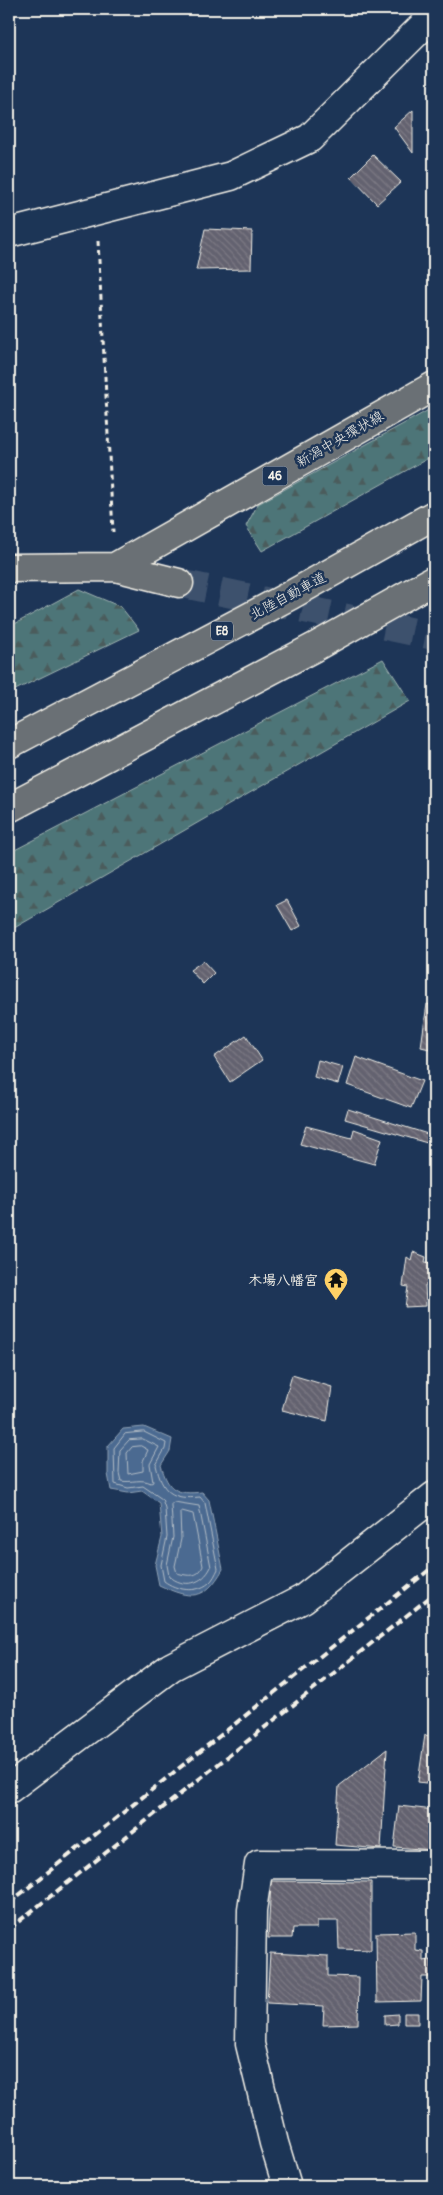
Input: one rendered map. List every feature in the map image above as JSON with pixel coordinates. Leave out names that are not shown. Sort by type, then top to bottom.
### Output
[{"type":"main road","name":"新潟中央環状線","points":[[115,567],[434,386]]},
{"type":"main road","name":"北陸自動車道","points":[[9,744],[283,599],[434,515]]},
{"type":"main road","name":"新潟中央環状線","points":[[9,568],[115,567],[179,583]]},
{"type":"main road","points":[[9,808],[313,648],[434,580]]},
{"type":"street","points":[[9,233],[231,176],[310,138],[434,16]]},
{"type":"street","points":[[9,1789],[171,1667],[303,1598],[434,1496]]},
{"type":"street","points":[[287,2186],[274,2144],[250,2044],[252,1910],[260,1864],[434,1865]]},
{"type":"path","points":[[97,210],[115,567]]},
{"type":"green space","points":[[434,407],[434,455],[262,551],[246,526],[258,504]]},
{"type":"green space","points":[[79,589],[121,607],[139,630],[9,693],[9,627]]},
{"type":"green space","points":[[383,659],[410,701],[9,931],[9,853]]},
{"type":"water","points":[[144,1427],[172,1439],[170,1451],[161,1465],[170,1485],[174,1489],[186,1493],[202,1492],[209,1500],[223,1569],[210,1587],[196,1595],[180,1593],[159,1585],[155,1565],[162,1537],[159,1503],[142,1491],[128,1493],[111,1490],[108,1474],[108,1446],[123,1429]]},
{"type":"building","points":[[413,110],[413,153],[394,127]]},
{"type":"building","points":[[373,155],[401,182],[377,204],[351,177]]},
{"type":"building","points":[[205,229],[252,231],[251,269],[196,270]]},
{"type":"building","points":[[287,900],[301,926],[292,931],[277,905]]},
{"type":"building","points":[[203,961],[214,973],[203,984],[190,970]]},
{"type":"building","points":[[427,1004],[434,1006],[434,1050],[421,1047]]},
{"type":"building","points":[[246,1035],[262,1060],[230,1082],[214,1057]]},
{"type":"building","points":[[356,1057],[422,1081],[411,1108],[347,1085]]},
{"type":"building","points":[[318,1060],[343,1067],[338,1084],[314,1077]]},
{"type":"building","points":[[348,1109],[434,1136],[434,1145],[345,1119]]},
{"type":"building","points":[[306,1126],[352,1138],[354,1129],[382,1139],[374,1164],[300,1144]]},
{"type":"building","points":[[413,1252],[426,1257],[425,1262],[434,1263],[434,1285],[425,1285],[426,1306],[405,1307],[408,1287],[403,1286],[407,1257],[411,1260]]},
{"type":"building","points":[[292,1375],[332,1387],[327,1421],[282,1410]]},
{"type":"building","points":[[425,1735],[434,1737],[434,1784],[418,1782]]},
{"type":"building","points":[[387,1749],[381,1849],[335,1845],[339,1786]]},
{"type":"building","points":[[399,1806],[434,1810],[434,1850],[394,1847]]},
{"type":"building","points":[[271,1881],[371,1882],[371,1950],[339,1949],[338,1921],[317,1921],[317,1928],[293,1928],[292,1938],[268,1938]]},
{"type":"building","points":[[415,1932],[415,1950],[423,1951],[423,1961],[431,1960],[432,1977],[422,1977],[421,2001],[377,2002],[376,1933]]},
{"type":"building","points":[[270,1953],[328,1956],[328,1976],[359,1977],[358,2024],[323,2025],[324,2006],[267,2003]]},
{"type":"building","points":[[404,2013],[418,2013],[418,2024],[404,2024]]},
{"type":"building","points":[[398,2014],[398,2024],[385,2025],[385,2015]]},
{"type":"tunnel","points":[[179,583],[434,636]]},
{"type":"railway","points":[[9,1903],[434,1566]]},
{"type":"railway","points":[[9,1929],[434,1594]]},
{"type":"place","name":"木場八幡宮","points":[[336,1301]]}]
